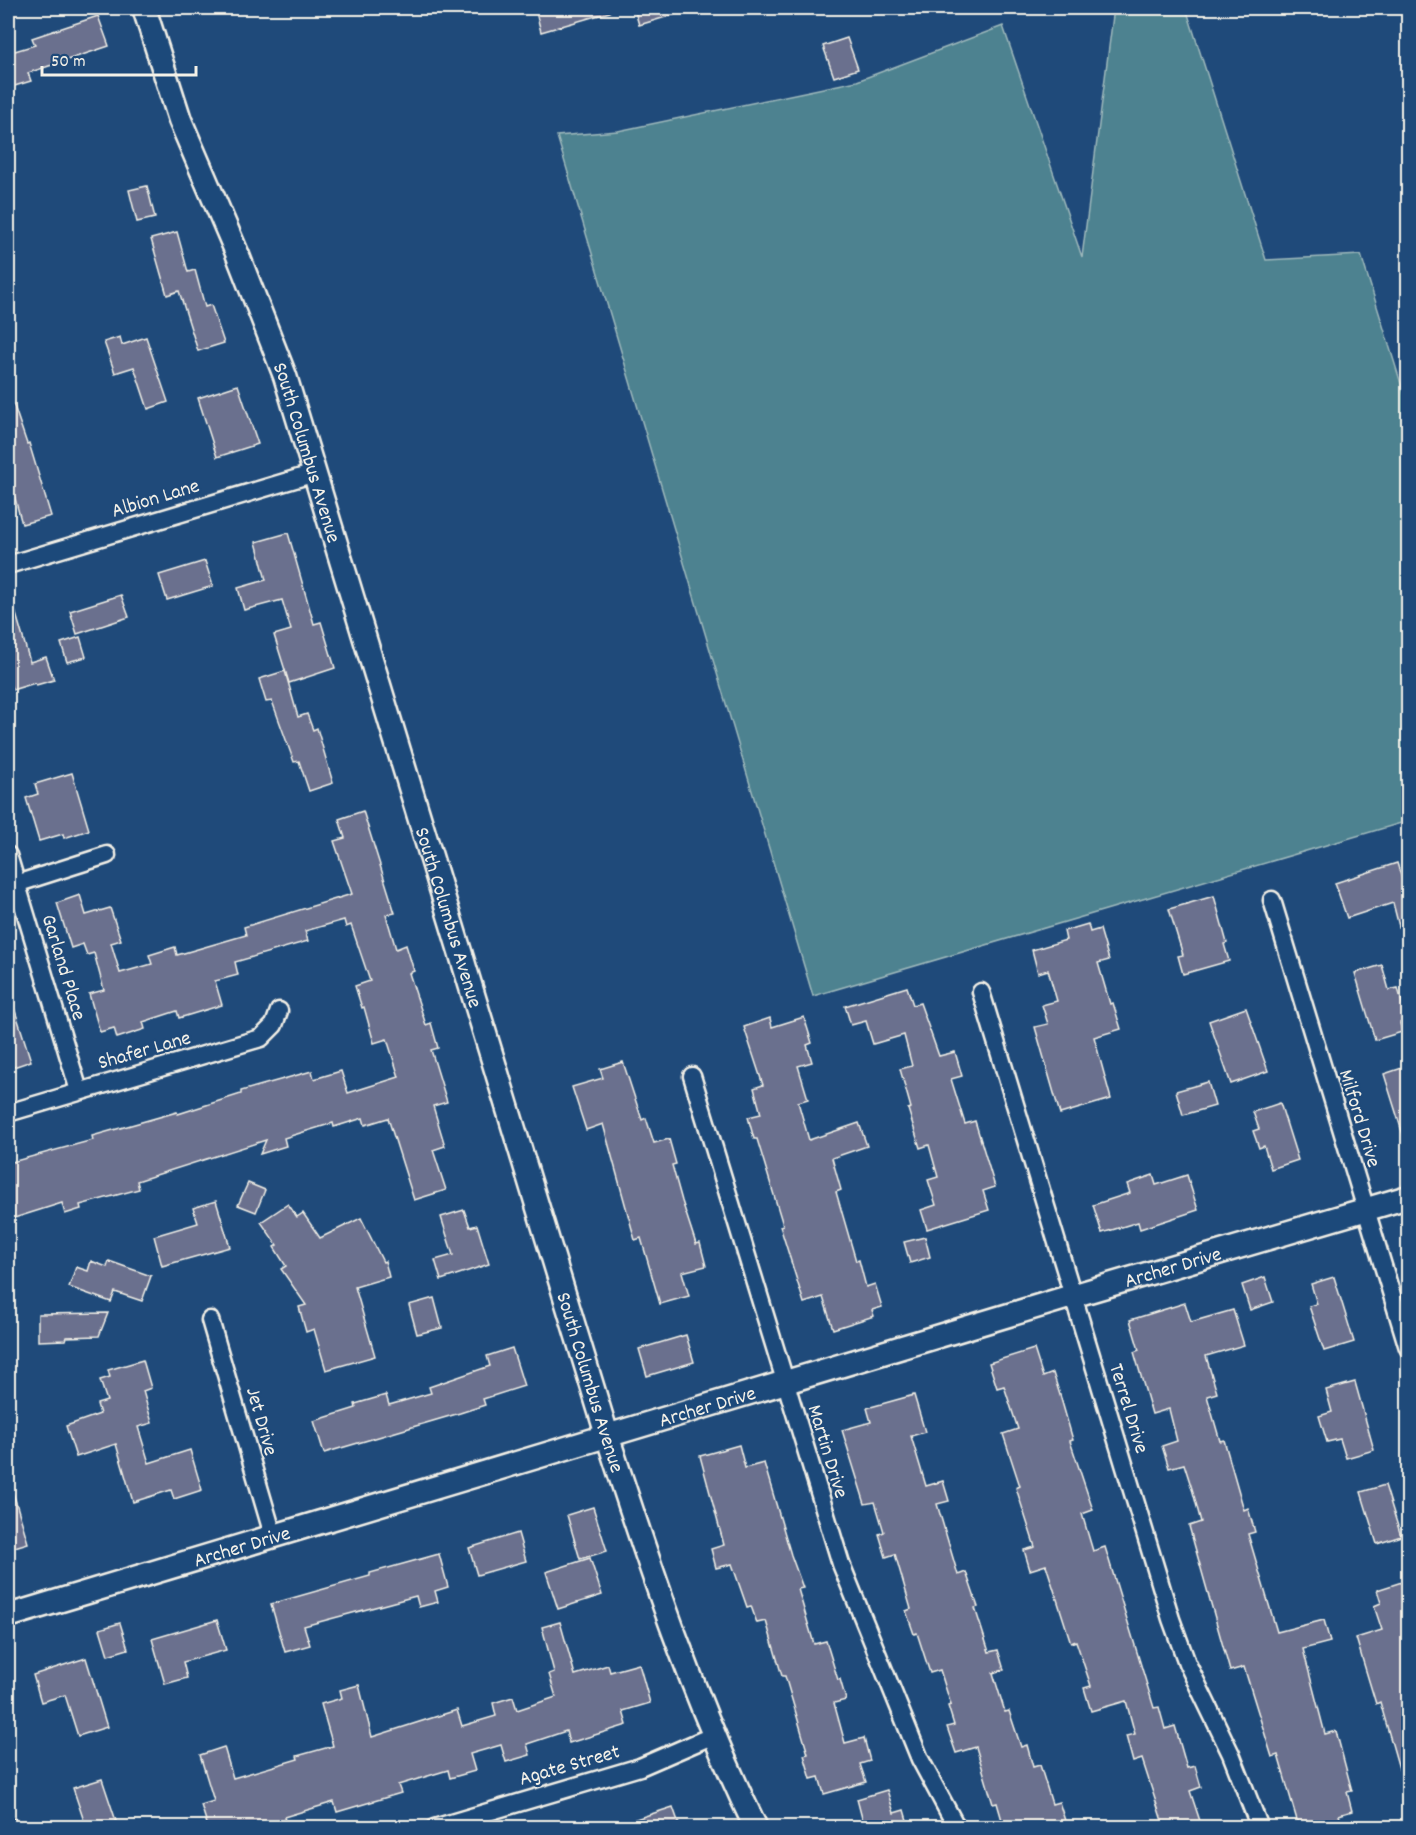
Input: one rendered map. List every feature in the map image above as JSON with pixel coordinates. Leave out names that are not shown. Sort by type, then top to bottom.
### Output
[{"type":"main road","name":"South Columbus Avenue","points":[[144,8],[180,120],[237,253],[281,366],[607,1435],[658,1594],[714,1735],[756,1827]]},
{"type":"main road","name":"Archer Drive","points":[[8,1616],[1408,1197]]},
{"type":"street","name":"Albion Lane","points":[[8,565],[315,472]]},
{"type":"street","name":"Garland Place","points":[[8,855],[79,1091]]},
{"type":"street","points":[[16,884],[107,855]]},
{"type":"street","name":"Milford Drive","points":[[1272,900],[1408,1348]]},
{"type":"street","name":"Terrel Drive","points":[[981,992],[1171,1619],[1187,1663],[1230,1754],[1260,1827]]},
{"type":"street","name":"Shafer Lane","points":[[8,1113],[261,1038],[274,1025],[279,1011]]},
{"type":"street","name":"Martin Drive","points":[[692,1076],[841,1564],[920,1759],[957,1827]]},
{"type":"street","name":"Jet Drive","points":[[210,1320],[273,1535]]},
{"type":"street","name":"Agate Street","points":[[434,1827],[640,1767],[714,1735]]},
{"type":"green space","points":[[1114,8],[1186,8],[1266,260],[1361,255],[1408,406],[1408,821],[813,996],[557,136],[618,131],[857,81],[1003,26],[1082,257]]},
{"type":"building","points":[[535,8],[610,8],[610,12],[541,32]]},
{"type":"building","points":[[634,8],[682,8],[683,12],[639,25]]},
{"type":"building","points":[[98,16],[109,46],[28,73],[31,81],[8,88],[8,53],[35,45],[32,38]]},
{"type":"building","points":[[847,38],[858,69],[834,77],[823,46]]},
{"type":"building","points":[[147,186],[155,218],[137,222],[129,190]]},
{"type":"building","points":[[177,232],[188,272],[195,270],[205,307],[211,305],[224,343],[198,351],[179,291],[167,295],[151,239]]},
{"type":"building","points":[[120,337],[122,345],[146,337],[168,402],[148,409],[134,367],[115,373],[104,342]]},
{"type":"building","points":[[238,385],[258,444],[217,457],[198,398]]},
{"type":"building","points":[[10,394],[27,444],[29,443],[51,516],[22,524],[8,473],[8,395]]},
{"type":"building","points":[[288,533],[314,624],[321,622],[335,668],[289,683],[274,635],[291,630],[282,600],[244,610],[238,588],[266,580],[256,542]]},
{"type":"building","points":[[205,561],[213,586],[167,600],[159,575]]},
{"type":"building","points":[[121,595],[129,617],[77,634],[70,611]]},
{"type":"building","points":[[12,600],[30,662],[46,657],[54,680],[12,690],[8,677],[8,601]]},
{"type":"building","points":[[80,637],[86,657],[67,662],[61,643]]},
{"type":"building","points":[[285,671],[298,717],[307,714],[313,730],[317,728],[333,783],[309,791],[299,761],[294,762],[272,701],[266,702],[259,679]]},
{"type":"building","points":[[72,773],[89,830],[64,838],[63,834],[39,841],[26,798],[38,794],[35,784]]},
{"type":"building","points":[[363,811],[395,913],[386,915],[396,949],[406,945],[414,971],[409,973],[426,1025],[431,1023],[438,1048],[431,1050],[447,1102],[433,1106],[445,1146],[433,1150],[446,1190],[414,1200],[388,1118],[365,1125],[363,1118],[334,1127],[333,1123],[284,1138],[286,1146],[260,1154],[266,1140],[137,1181],[139,1189],[80,1205],[81,1209],[65,1214],[62,1203],[8,1220],[8,1163],[93,1140],[92,1136],[177,1112],[178,1114],[241,1094],[241,1091],[312,1071],[314,1079],[341,1071],[348,1093],[399,1077],[387,1039],[374,1043],[364,1007],[362,1008],[355,986],[370,981],[351,925],[346,927],[344,920],[305,931],[308,941],[235,962],[238,975],[215,981],[222,1005],[179,1018],[177,1011],[143,1022],[145,1029],[117,1038],[114,1028],[100,1032],[89,994],[104,990],[94,953],[87,955],[83,944],[71,948],[57,903],[80,895],[86,915],[110,908],[121,940],[111,943],[120,973],[152,964],[149,955],[175,947],[177,955],[246,935],[244,927],[352,894],[334,841],[345,838],[339,819]]},
{"type":"building","points":[[1397,863],[1408,898],[1408,942],[1403,942],[1393,903],[1347,918],[1335,883]]},
{"type":"building","points":[[1214,896],[1227,943],[1224,944],[1229,961],[1183,974],[1178,956],[1183,955],[1169,909]]},
{"type":"building","points":[[1088,924],[1090,932],[1100,929],[1109,960],[1098,963],[1110,1004],[1113,1003],[1121,1029],[1094,1037],[1111,1099],[1060,1114],[1035,1027],[1048,1024],[1042,1005],[1057,1001],[1048,970],[1038,973],[1032,950],[1066,940],[1064,931]]},
{"type":"building","points":[[1382,965],[1389,990],[1398,988],[1407,1021],[1400,1023],[1402,1032],[1375,1040],[1355,973]]},
{"type":"building","points":[[907,987],[913,1005],[920,1003],[939,1056],[955,1052],[962,1076],[951,1079],[965,1124],[975,1121],[995,1187],[983,1191],[989,1210],[927,1229],[921,1210],[936,1205],[928,1180],[938,1177],[929,1145],[920,1148],[908,1109],[911,1108],[900,1069],[912,1066],[904,1035],[873,1044],[866,1021],[851,1025],[845,1006]]},
{"type":"building","points":[[8,998],[11,998],[31,1061],[8,1069]]},
{"type":"building","points":[[1246,1008],[1268,1071],[1231,1084],[1209,1021]]},
{"type":"building","points":[[804,1017],[812,1043],[807,1045],[812,1062],[798,1066],[808,1099],[798,1102],[809,1140],[859,1123],[867,1146],[832,1158],[841,1190],[836,1192],[866,1287],[875,1284],[882,1307],[872,1310],[874,1316],[833,1329],[823,1297],[804,1303],[780,1226],[783,1225],[748,1117],[761,1114],[754,1088],[763,1085],[744,1027],[770,1018],[772,1027]]},
{"type":"building","points":[[623,1062],[642,1120],[646,1118],[654,1143],[669,1139],[676,1164],[672,1165],[682,1201],[696,1244],[700,1243],[706,1266],[682,1272],[689,1296],[660,1304],[641,1238],[635,1240],[603,1124],[586,1130],[572,1087],[603,1078],[600,1069]]},
{"type":"building","points":[[1408,1066],[1408,1140],[1405,1141],[1384,1074]]},
{"type":"building","points":[[1208,1082],[1215,1106],[1183,1115],[1176,1091]]},
{"type":"building","points":[[1280,1103],[1298,1160],[1271,1169],[1264,1146],[1259,1148],[1253,1131],[1259,1129],[1253,1112]]},
{"type":"building","points":[[1153,1175],[1156,1185],[1187,1175],[1198,1210],[1140,1229],[1138,1222],[1102,1233],[1093,1205],[1130,1193],[1127,1184]]},
{"type":"building","points":[[248,1183],[265,1190],[256,1212],[238,1205]]},
{"type":"building","points":[[216,1201],[230,1247],[162,1266],[154,1236],[198,1223],[193,1208]]},
{"type":"building","points":[[288,1204],[297,1217],[303,1213],[320,1238],[361,1218],[383,1262],[385,1261],[389,1277],[355,1287],[375,1356],[326,1370],[314,1329],[306,1332],[299,1307],[306,1305],[281,1269],[286,1266],[274,1247],[277,1245],[261,1222]]},
{"type":"building","points":[[464,1210],[470,1227],[477,1225],[489,1264],[441,1280],[435,1260],[453,1255],[441,1217]]},
{"type":"building","points":[[925,1237],[930,1257],[910,1263],[904,1242]]},
{"type":"building","points":[[91,1261],[107,1267],[109,1261],[151,1276],[142,1301],[115,1292],[111,1302],[69,1287],[76,1267],[88,1271]]},
{"type":"building","points":[[1265,1277],[1273,1302],[1250,1310],[1242,1285]]},
{"type":"building","points":[[1334,1277],[1354,1342],[1324,1351],[1309,1306],[1317,1304],[1311,1284]]},
{"type":"building","points":[[434,1298],[442,1328],[417,1334],[409,1305]]},
{"type":"building","points":[[1185,1303],[1191,1322],[1233,1310],[1244,1345],[1206,1356],[1217,1393],[1207,1396],[1220,1441],[1224,1440],[1244,1510],[1248,1508],[1255,1532],[1248,1534],[1277,1632],[1324,1620],[1330,1642],[1303,1649],[1325,1734],[1336,1731],[1352,1791],[1347,1792],[1352,1811],[1339,1815],[1343,1827],[1299,1827],[1278,1755],[1272,1757],[1244,1667],[1230,1671],[1189,1526],[1201,1522],[1193,1492],[1184,1464],[1169,1468],[1162,1446],[1177,1441],[1169,1409],[1152,1414],[1134,1352],[1139,1350],[1130,1320]]},
{"type":"building","points":[[108,1313],[99,1336],[38,1341],[38,1314]]},
{"type":"building","points":[[686,1335],[694,1362],[647,1376],[639,1349]]},
{"type":"building","points":[[512,1348],[524,1386],[483,1399],[485,1405],[324,1453],[314,1421],[356,1408],[355,1404],[386,1395],[389,1405],[431,1393],[429,1387],[490,1366],[487,1356]]},
{"type":"building","points":[[1034,1349],[1043,1377],[1053,1373],[1060,1395],[1073,1440],[1070,1441],[1093,1510],[1082,1514],[1093,1551],[1105,1547],[1154,1708],[1159,1707],[1165,1729],[1175,1726],[1187,1768],[1195,1766],[1201,1787],[1190,1791],[1202,1827],[1164,1827],[1142,1759],[1133,1762],[1126,1736],[1135,1734],[1126,1701],[1091,1711],[1084,1688],[1091,1686],[1076,1641],[1071,1643],[1046,1565],[1030,1570],[1024,1550],[1035,1547],[1016,1488],[1020,1486],[1003,1434],[1018,1429],[1004,1386],[997,1388],[989,1363]]},
{"type":"building","points":[[143,1360],[151,1388],[143,1391],[152,1423],[138,1427],[149,1463],[190,1450],[202,1490],[174,1499],[171,1490],[133,1502],[116,1444],[76,1457],[66,1426],[100,1414],[97,1404],[107,1401],[100,1380],[110,1377],[108,1370]]},
{"type":"building","points":[[1355,1382],[1374,1450],[1346,1458],[1340,1439],[1327,1442],[1319,1416],[1332,1412],[1326,1390]]},
{"type":"building","points":[[914,1395],[925,1432],[911,1436],[926,1486],[943,1481],[949,1501],[937,1504],[958,1575],[966,1572],[978,1607],[975,1608],[989,1652],[998,1650],[1004,1670],[993,1673],[1005,1712],[1009,1711],[1021,1747],[1027,1745],[1033,1767],[1040,1765],[1052,1804],[1059,1802],[1067,1827],[1004,1827],[997,1803],[993,1804],[976,1747],[956,1753],[947,1727],[954,1725],[948,1706],[951,1705],[940,1670],[930,1673],[917,1633],[914,1634],[906,1611],[911,1609],[895,1554],[886,1557],[879,1534],[884,1532],[875,1502],[865,1504],[842,1430],[871,1422],[867,1408]]},
{"type":"building","points":[[739,1445],[745,1468],[764,1463],[803,1588],[798,1589],[814,1644],[826,1641],[838,1680],[840,1679],[846,1700],[834,1703],[845,1743],[864,1738],[870,1761],[860,1764],[866,1782],[824,1794],[819,1777],[811,1779],[804,1755],[808,1754],[766,1621],[757,1623],[751,1606],[747,1607],[732,1564],[716,1568],[711,1549],[724,1545],[700,1456]]},
{"type":"building","points":[[1385,1485],[1401,1536],[1377,1544],[1361,1492]]},
{"type":"building","points":[[12,1489],[28,1543],[8,1549],[8,1490]]},
{"type":"building","points":[[593,1507],[607,1551],[580,1559],[567,1515]]},
{"type":"building","points":[[518,1533],[526,1561],[477,1575],[469,1548]]},
{"type":"building","points":[[439,1554],[448,1587],[435,1591],[438,1602],[419,1607],[416,1596],[304,1626],[310,1645],[285,1652],[271,1604]]},
{"type":"building","points":[[590,1558],[602,1595],[558,1609],[546,1572]]},
{"type":"building","points":[[1408,1580],[1408,1785],[1404,1786],[1380,1702],[1376,1704],[1356,1638],[1382,1630],[1374,1606],[1381,1603],[1377,1590]]},
{"type":"building","points":[[217,1620],[226,1650],[183,1662],[187,1678],[165,1684],[152,1639]]},
{"type":"building","points":[[560,1622],[575,1675],[608,1665],[610,1672],[639,1664],[650,1703],[623,1711],[627,1725],[569,1743],[566,1731],[527,1744],[530,1755],[506,1762],[501,1745],[470,1754],[475,1771],[450,1778],[448,1770],[398,1785],[401,1793],[337,1812],[334,1802],[284,1817],[287,1827],[208,1827],[201,1805],[214,1801],[200,1755],[224,1747],[233,1778],[333,1746],[321,1704],[342,1698],[340,1690],[359,1685],[372,1737],[457,1710],[462,1726],[496,1716],[493,1703],[513,1697],[517,1710],[556,1697],[549,1674],[554,1672],[542,1627]]},
{"type":"building","points":[[120,1623],[128,1649],[108,1655],[100,1629]]},
{"type":"building","points":[[86,1658],[107,1727],[78,1736],[65,1695],[41,1702],[33,1675]]},
{"type":"building","points":[[102,1779],[118,1827],[86,1827],[73,1788]]},
{"type":"building","points":[[887,1790],[894,1813],[904,1810],[909,1827],[860,1827],[859,1823],[863,1822],[857,1799]]},
{"type":"building","points":[[673,1807],[680,1827],[620,1827],[620,1824]]}]
